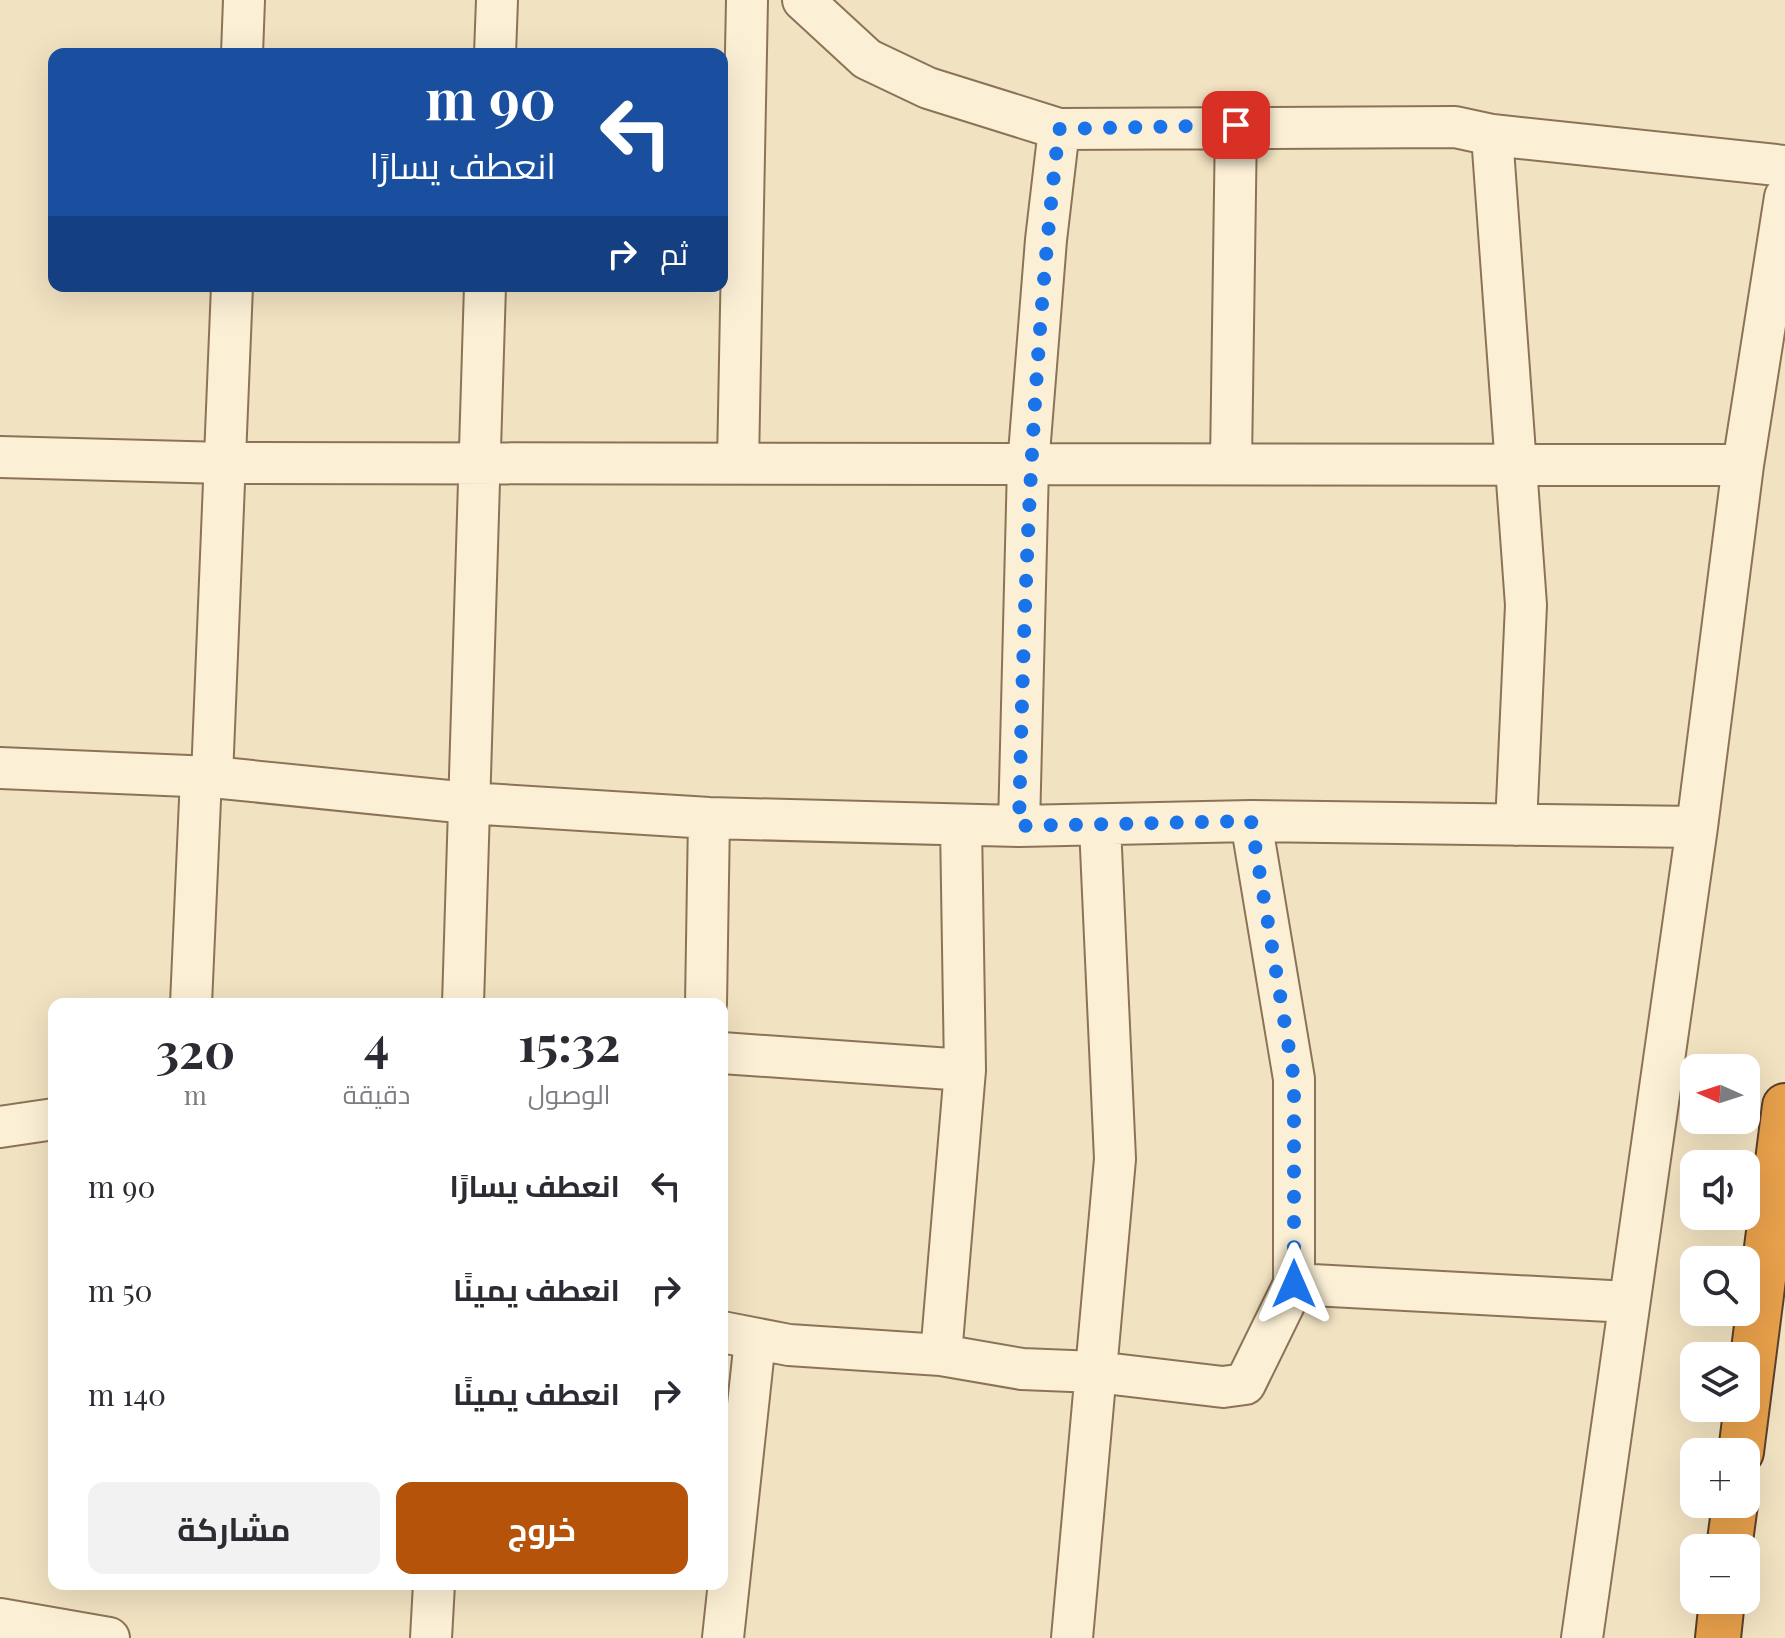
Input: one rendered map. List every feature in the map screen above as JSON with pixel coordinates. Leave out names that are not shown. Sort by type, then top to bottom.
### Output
[{"type":"highway","points":[[1743,1438],[1785,1106]]},
{"type":"highway","points":[[1718,1638],[1721,1614]]},
{"type":"street","points":[[242,48],[244,0]]},
{"type":"street","points":[[495,48],[497,0]]},
{"type":"street","points":[[738,463],[747,0]]},
{"type":"street","points":[[803,0],[867,59],[928,88],[1059,129],[1236,125],[1455,127],[1492,135],[1785,166]]},
{"type":"street","points":[[1231,463],[1236,125]]},
{"type":"street","points":[[1019,826],[1028,466],[1046,240],[1059,129]]},
{"type":"street","points":[[1492,135],[1526,605],[1516,825]]},
{"type":"street","points":[[1582,1638],[1697,827],[1743,465],[1785,197]]},
{"type":"street","points":[[191,998],[232,292]]},
{"type":"street","points":[[463,998],[477,462],[485,292]]},
{"type":"street","points":[[0,457],[224,463],[1743,465]]},
{"type":"street","points":[[0,768],[206,777],[468,803],[709,818],[1019,826],[1251,821],[1697,827]]},
{"type":"street","points":[[706,998],[709,818]]},
{"type":"street","points":[[728,1537],[738,1336],[941,1355],[1022,1369],[1096,1372],[1223,1387],[1245,1384],[1294,1284],[1294,1079],[1251,821]]},
{"type":"street","points":[[941,1355],[965,1070],[961,825]]},
{"type":"street","points":[[1072,1638],[1115,1159],[1100,826]]},
{"type":"street","points":[[728,1053],[965,1070]]},
{"type":"street","points":[[0,1127],[48,1120]]},
{"type":"street","points":[[1294,1284],[1628,1302]]},
{"type":"street","points":[[431,1638],[434,1590]]},
{"type":"street","points":[[723,1638],[725,1590]]},
{"type":"street","points":[[0,1619],[109,1638]]},
{"type":"route","points":[[1236,125],[1059,129],[1046,240],[1028,466],[1019,826],[1251,821],[1294,1079],[1294,1284]]}]
